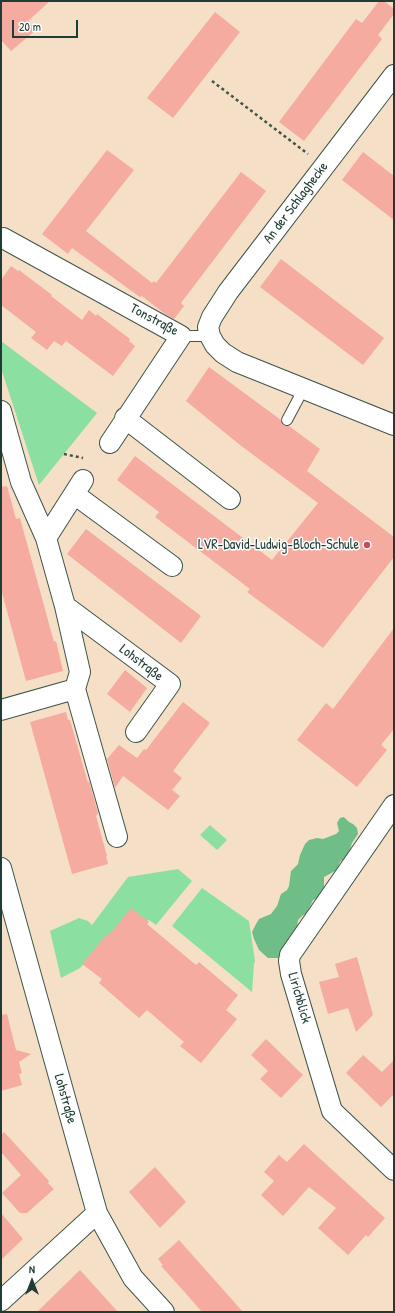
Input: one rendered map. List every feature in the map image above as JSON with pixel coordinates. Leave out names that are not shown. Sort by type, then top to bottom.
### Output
[{"type":"street","name":"An der Schlaghecke","points":[[210,336],[208,327],[218,307],[394,75]]},
{"type":"street","name":"Tonstraße","points":[[3,238],[181,336]]},
{"type":"street","points":[[110,443],[125,418],[181,336]]},
{"type":"street","points":[[210,336],[215,345],[223,353],[237,362],[394,425]]},
{"type":"street","points":[[1,411],[21,482],[46,538],[65,606],[80,672],[75,689],[117,836]]},
{"type":"street","points":[[125,418],[230,499]]},
{"type":"street","points":[[46,538],[79,487],[172,566]]},
{"type":"street","name":"Lohstraße","points":[[65,606],[170,684],[136,732]]},
{"type":"street","points":[[1,710],[75,689]]},
{"type":"street","name":"Lirichblick","points":[[394,805],[290,955],[289,961],[291,974],[332,1111],[394,1170]]},
{"type":"street","name":"Lohstraße","points":[[1,868],[97,1213],[133,1278],[164,1312]]},
{"type":"street","points":[[1,1302],[97,1213]]},
{"type":"lane","name":"Tonstraße","points":[[181,336],[210,336]]},
{"type":"lane","points":[[287,420],[304,388]]},
{"type":"path","points":[[212,81],[324,166]]},
{"type":"green space","points":[[1,341],[97,413],[39,485],[1,368]]},
{"type":"green space","points":[[344,817],[357,828],[358,834],[352,843],[348,856],[340,862],[337,870],[324,877],[324,892],[319,898],[313,900],[307,913],[298,920],[297,928],[282,956],[278,958],[268,958],[259,950],[254,939],[252,932],[256,924],[259,919],[271,914],[277,906],[281,894],[287,890],[291,871],[298,864],[305,844],[309,840],[317,838],[323,839],[336,834],[339,831],[337,823],[340,818]]},
{"type":"green space","points":[[210,825],[227,840],[217,850],[200,835]]},
{"type":"green space","points":[[178,869],[192,881],[156,925],[149,920],[108,936],[80,968],[61,978],[50,931],[79,918],[88,921],[92,925],[128,877]]},
{"type":"green space","points":[[202,888],[249,921],[255,961],[252,992],[172,926]]},
{"type":"building","points":[[1,1],[50,1],[28,21],[36,30],[11,51],[1,40]]},
{"type":"building","points":[[379,1],[384,1],[394,9],[394,14],[378,35],[382,39],[304,141],[279,122],[356,19],[362,23]]},
{"type":"building","points":[[215,12],[240,32],[173,118],[147,98]]},
{"type":"building","points":[[107,150],[134,170],[86,231],[152,283],[154,281],[156,283],[241,172],[266,191],[181,303],[184,306],[174,319],[142,296],[140,297],[72,248],[68,254],[42,234]]},
{"type":"building","points":[[363,152],[394,176],[394,220],[342,180]]},
{"type":"building","points":[[281,259],[384,338],[363,365],[260,287]]},
{"type":"building","points":[[11,266],[18,271],[19,270],[52,295],[51,296],[82,320],[89,310],[96,316],[97,314],[130,339],[129,341],[135,346],[113,376],[66,341],[62,346],[54,341],[47,350],[31,338],[36,332],[1,305],[1,280]]},
{"type":"building","points":[[209,367],[281,420],[284,426],[289,426],[320,449],[307,471],[394,537],[394,557],[323,648],[247,592],[250,589],[155,517],[159,512],[117,480],[135,456],[272,560],[318,503],[240,445],[186,401]]},
{"type":"building","points":[[7,486],[16,519],[20,518],[54,642],[56,641],[63,671],[26,681],[1,589],[1,487]]},
{"type":"building","points":[[86,529],[201,616],[181,643],[67,554]]},
{"type":"building","points":[[394,628],[394,729],[381,745],[387,750],[357,787],[297,740],[326,703],[333,709]]},
{"type":"building","points":[[125,670],[147,688],[130,712],[107,694]]},
{"type":"building","points":[[183,702],[210,723],[173,771],[182,778],[172,790],[180,796],[168,810],[123,776],[115,788],[107,759],[119,745],[137,758],[144,749],[146,750]]},
{"type":"building","points":[[66,712],[68,720],[70,720],[98,813],[96,816],[108,864],[72,874],[30,722]]},
{"type":"building","points":[[131,908],[149,922],[147,924],[196,965],[199,962],[238,995],[226,1010],[237,1019],[201,1063],[180,1046],[184,1042],[147,1010],[139,1018],[99,983],[102,979],[82,964],[108,933],[110,934]]},
{"type":"building","points":[[357,957],[373,1015],[356,1032],[348,1008],[328,1014],[319,982],[339,977],[335,964]]},
{"type":"building","points":[[7,1014],[16,1050],[31,1054],[19,1062],[22,1073],[19,1074],[22,1085],[1,1091],[1,1015]]},
{"type":"building","points":[[266,1039],[303,1075],[281,1098],[260,1079],[268,1071],[251,1055]]},
{"type":"building","points":[[363,1055],[382,1072],[394,1060],[394,1094],[381,1107],[346,1073]]},
{"type":"building","points":[[4,1132],[49,1181],[48,1183],[54,1189],[27,1213],[20,1213],[2,1193],[21,1175],[1,1152],[1,1135]]},
{"type":"building","points":[[304,1144],[385,1218],[368,1237],[366,1235],[348,1255],[318,1228],[336,1208],[309,1187],[283,1216],[261,1195],[274,1181],[264,1172],[279,1155],[287,1162]]},
{"type":"building","points":[[155,1167],[186,1202],[160,1228],[129,1192]]},
{"type":"building","points":[[1,1213],[23,1239],[1,1260]]},
{"type":"building","points":[[179,1240],[243,1312],[202,1312],[161,1266],[163,1265],[158,1259]]},
{"type":"building","points":[[80,1270],[118,1312],[37,1312]]},
{"type":"place","name":"LVR-David-Ludwig-Bloch-Schule","points":[[367,545]]}]
